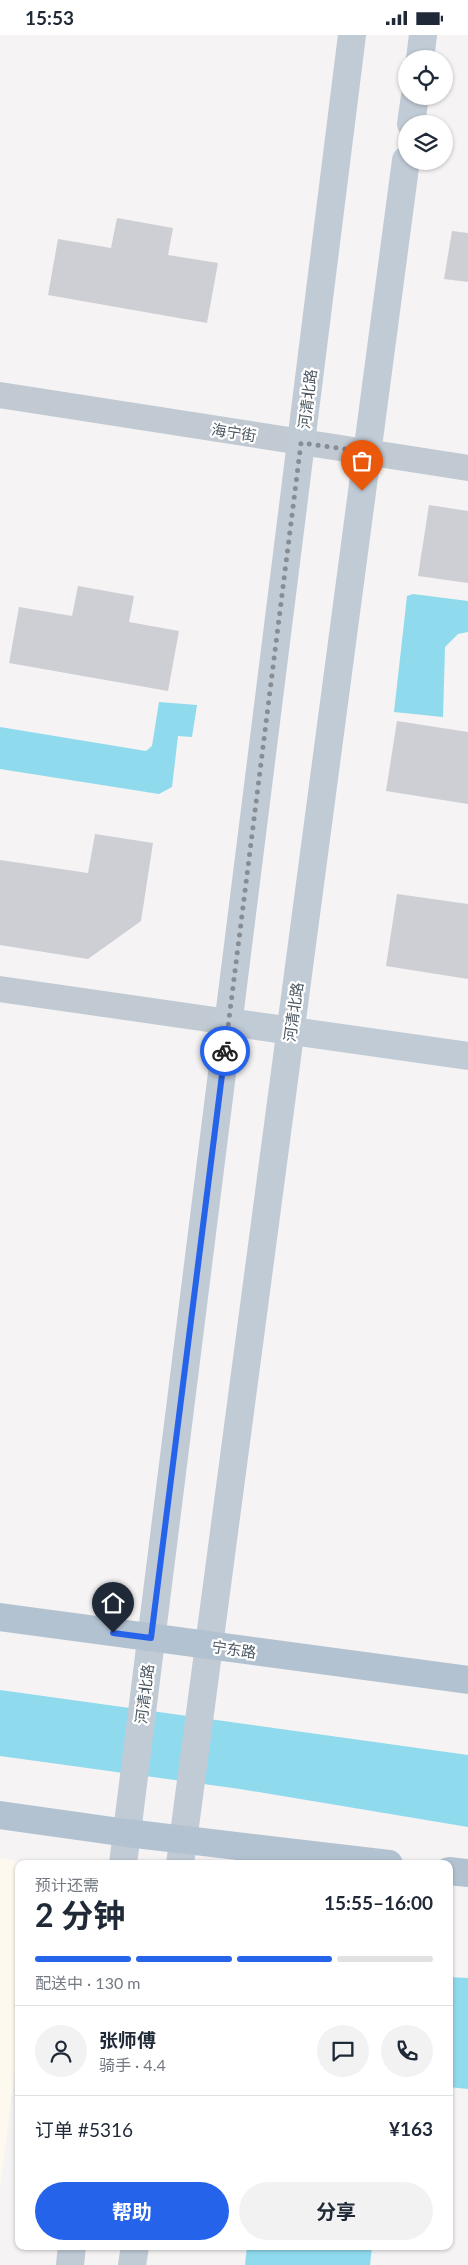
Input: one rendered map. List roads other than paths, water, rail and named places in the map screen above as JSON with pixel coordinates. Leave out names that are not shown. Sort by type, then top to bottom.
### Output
[{"type":"main road","name":"河清北路","points":[[124,1860],[352,35]]},
{"type":"main road","points":[[421,50],[423,35]]},
{"type":"main road","name":"河清北路","points":[[182,1852],[405,170]]},
{"type":"main road","points":[[229,1022],[468,1056]]},
{"type":"main road","name":"宁东路","points":[[0,1617],[468,1680]]},
{"type":"main road","points":[[0,1815],[127,1833],[182,1852],[320,1860]]},
{"type":"main road","points":[[453,1871],[468,1873]]},
{"type":"main road","points":[[70,2265],[72,2250]]},
{"type":"main road","points":[[132,2265],[134,2250]]},
{"type":"street","name":"海宁街","points":[[0,395],[468,468]]},
{"type":"street","points":[[0,989],[229,1022]]},
{"type":"water","points":[[413,594],[468,601],[468,632],[458,634],[445,647],[443,717],[394,712],[407,596]]},
{"type":"water","points":[[159,702],[197,705],[192,737],[178,736],[172,787],[159,794],[0,769],[0,727],[146,751],[152,746]]},
{"type":"water","points":[[0,1690],[468,1755],[468,1827],[240,1789],[0,1756]]},
{"type":"water","points":[[453,1977],[468,1978],[468,2089],[453,2087]]},
{"type":"water","points":[[247,2250],[372,2250],[370,2265],[245,2265]]}]
